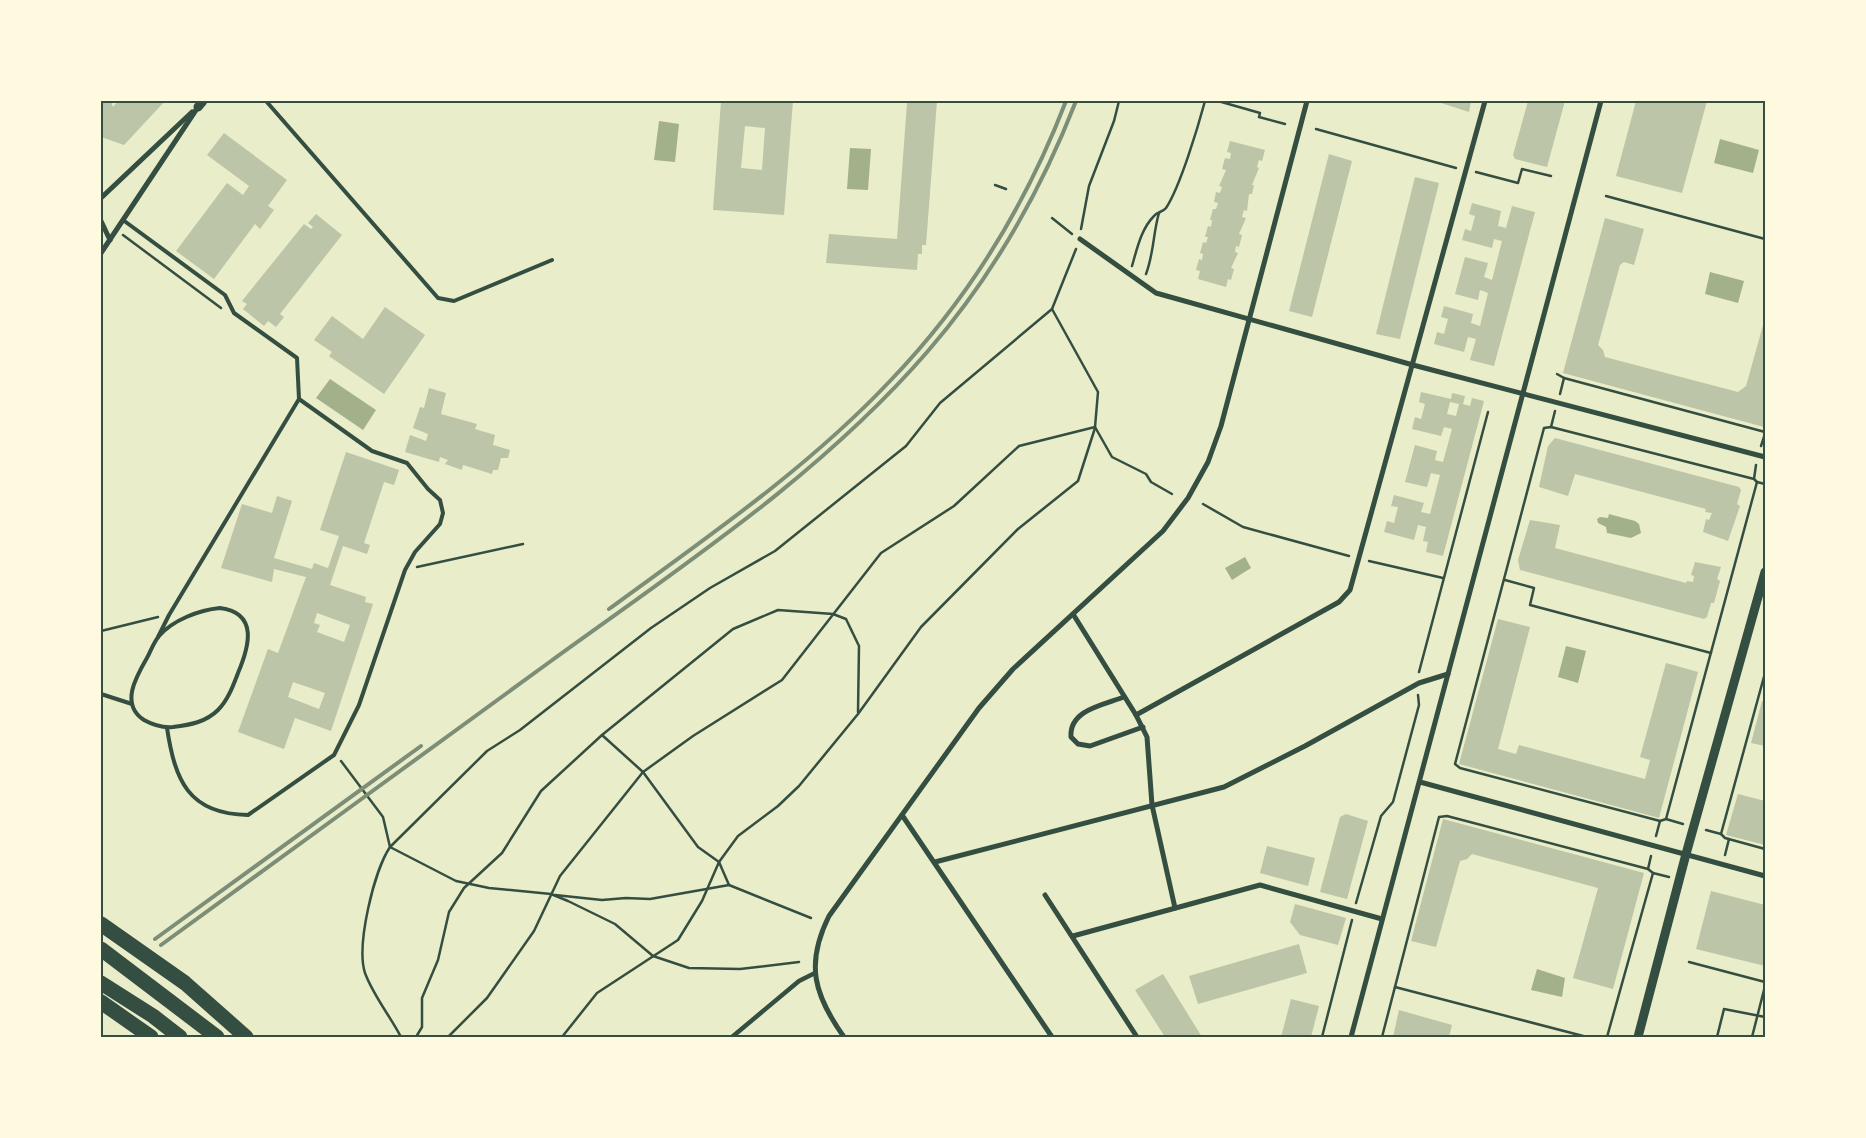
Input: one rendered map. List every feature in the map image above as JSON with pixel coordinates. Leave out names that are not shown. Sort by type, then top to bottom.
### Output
[{"type":"highway","points":[[101,924],[184,983],[246,1037]]},
{"type":"highway","points":[[101,949],[217,1037]]},
{"type":"highway","points":[[101,983],[153,1016],[180,1037]]},
{"type":"highway","points":[[101,1002],[151,1037]]},
{"type":"street","points":[[844,1037],[822,1004],[815,973],[815,950],[829,916],[979,708],[1013,669],[1163,532],[1188,498],[1208,462],[1221,426],[1307,101]]},
{"type":"street","points":[[1136,716],[1347,596],[1360,558],[1485,101]]},
{"type":"street","points":[[1351,1037],[1601,101]]},
{"type":"street","points":[[101,198],[201,104]]},
{"type":"street","points":[[101,253],[201,104]]},
{"type":"street","points":[[101,221],[110,240]]},
{"type":"street","points":[[1080,239],[1156,293],[1413,365],[1523,392],[1765,457]]},
{"type":"street","points":[[1638,1037],[1686,854],[1765,572]]},
{"type":"street","points":[[1072,614],[1143,727],[1147,737],[1152,805],[1175,908]]},
{"type":"street","points":[[935,862],[1224,787],[1305,746],[1419,683],[1448,674]]},
{"type":"street","points":[[1124,697],[1077,716],[1071,724],[1071,737],[1078,744],[1090,746],[1143,727]]},
{"type":"street","points":[[1420,782],[1765,876]]},
{"type":"street","points":[[902,815],[1052,1037]]},
{"type":"street","points":[[1073,936],[1260,885],[1382,919]]},
{"type":"street","points":[[1045,894],[1137,1037]]},
{"type":"street","points":[[732,1037],[786,991],[815,973]]},
{"type":"lane","points":[[266,101],[438,298],[454,301],[552,260]]},
{"type":"lane","points":[[123,220],[225,295],[234,313],[297,358],[299,399],[169,614],[137,675],[131,691],[132,704],[139,716],[152,725],[167,728],[203,721],[219,709],[232,689],[245,656],[248,628],[240,615],[228,609],[220,608],[188,617],[175,623],[158,636]]},
{"type":"lane","points":[[167,728],[179,779],[191,796],[211,809],[231,815],[248,815],[334,755],[359,705],[405,570],[415,552],[440,524],[443,512],[440,500],[428,489],[407,463],[372,450],[299,399]]},
{"type":"lane","points":[[101,694],[132,704]]},
{"type":"path","points":[[401,1037],[366,974],[362,958],[362,939],[380,862],[390,847],[487,751],[520,730],[651,628],[710,588],[774,551],[906,446],[940,403],[1052,310],[1080,239],[1089,186],[1114,121],[1119,101]]},
{"type":"path","points":[[1130,275],[1139,242],[1154,215],[1166,209],[1173,194],[1205,101]]},
{"type":"path","points":[[1218,101],[1260,113],[1259,118],[1285,124]]},
{"type":"path","points":[[1316,129],[1518,183],[1522,169],[1551,176]]},
{"type":"path","points":[[996,185],[1006,189]]},
{"type":"path","points":[[1606,196],[1765,239]]},
{"type":"path","points":[[1143,284],[1154,246],[1153,232],[1159,212]]},
{"type":"path","points":[[1052,218],[1080,239]]},
{"type":"path","points":[[116,230],[224,310],[234,313]]},
{"type":"path","points":[[562,1037],[597,992],[678,940],[707,889],[719,862],[738,836],[778,806],[799,786],[858,714],[921,627],[1018,529],[1078,481],[1095,427],[1098,392],[1052,310]]},
{"type":"path","points":[[1557,374],[1564,378],[1765,433],[1758,455],[1754,479]]},
{"type":"path","points":[[1322,1037],[1354,911],[1381,816],[1393,802],[1419,705],[1419,672],[1488,412]]},
{"type":"path","points":[[1095,427],[1112,457],[1146,474],[1151,482],[1172,494]]},
{"type":"path","points":[[448,1037],[487,998],[534,931],[560,876],[643,772],[693,736],[782,680],[881,553],[954,506],[1019,446],[1095,427]]},
{"type":"path","points":[[1683,824],[1666,819],[1660,821],[1460,768],[1455,764],[1544,428],[1551,427],[1754,479],[1765,484]]},
{"type":"path","points":[[1666,819],[1757,482]]},
{"type":"path","points":[[1203,504],[1243,527],[1347,555]]},
{"type":"path","points":[[405,570],[523,544]]},
{"type":"path","points":[[1370,561],[1443,578]]},
{"type":"path","points":[[1505,580],[1534,588],[1530,605],[1711,652]]},
{"type":"path","points":[[416,1037],[422,1027],[422,998],[438,960],[449,912],[469,884],[502,853],[541,791],[602,735],[733,628],[778,610],[833,614],[846,619],[859,646],[858,714]]},
{"type":"path","points":[[101,631],[169,614]]},
{"type":"path","points":[[1721,834],[1765,672]]},
{"type":"path","points":[[1759,695],[1763,696]]},
{"type":"path","points":[[602,735],[643,772],[698,847],[719,862],[729,886]]},
{"type":"path","points":[[334,755],[354,776],[383,817],[390,847],[456,881],[489,888],[602,900],[650,899],[729,886],[811,918]]},
{"type":"path","points":[[1382,1037],[1439,817],[1444,815],[1648,869],[1653,873],[1670,878]]},
{"type":"path","points":[[1706,830],[1721,834],[1729,839],[1765,849]]},
{"type":"path","points":[[1725,856],[1729,839]]},
{"type":"path","points":[[1608,1037],[1653,873]]},
{"type":"path","points":[[551,894],[614,924],[642,949],[653,956],[689,968],[740,970],[799,962]]},
{"type":"path","points":[[1688,962],[1765,982]]},
{"type":"path","points":[[1752,1037],[1765,986]]},
{"type":"path","points":[[1396,987],[1587,1037]]},
{"type":"path","points":[[1718,1037],[1724,1009],[1765,1017]]},
{"type":"shaded area","points":[[659,121],[679,124],[675,162],[654,160]]},
{"type":"shaded area","points":[[1720,139],[1759,150],[1753,173],[1714,163]]},
{"type":"shaded area","points":[[850,148],[871,149],[868,190],[847,189]]},
{"type":"shaded area","points":[[1710,272],[1744,281],[1738,303],[1705,294]]},
{"type":"shaded area","points":[[330,379],[376,410],[363,430],[316,398]]},
{"type":"shaded area","points":[[1609,514],[1635,521],[1639,524],[1641,533],[1631,538],[1607,533],[1606,527],[1598,523],[1597,519],[1600,517],[1608,518]]},
{"type":"shaded area","points":[[1245,557],[1251,568],[1232,580],[1225,568]]},
{"type":"shaded area","points":[[1566,646],[1586,651],[1578,683],[1558,677]]},
{"type":"shaded area","points":[[1537,969],[1565,978],[1562,997],[1531,990]]},
{"type":"building","points":[[101,101],[111,101],[113,107],[118,101],[165,101],[124,145],[101,137]]},
{"type":"building","points":[[721,101],[793,101],[784,215],[713,210]],"holes":[[[745,126],[765,128],[762,170],[741,168]]]},
{"type":"building","points":[[900,101],[937,101],[926,245],[922,245],[922,254],[918,254],[917,270],[826,263],[829,234],[897,239],[907,103]]},
{"type":"building","points":[[1435,101],[1471,101],[1469,112]]},
{"type":"building","points":[[1528,101],[1565,101],[1547,167],[1515,159],[1513,155]]},
{"type":"building","points":[[1636,101],[1707,101],[1682,193],[1616,176]]},
{"type":"building","points":[[224,133],[287,180],[268,206],[274,210],[260,229],[255,224],[214,279],[176,251],[227,183],[243,195],[249,186],[207,155]]},
{"type":"building","points":[[1230,141],[1265,150],[1262,161],[1259,160],[1257,167],[1259,168],[1252,185],[1254,185],[1252,194],[1249,194],[1247,211],[1244,210],[1242,217],[1246,218],[1239,234],[1242,235],[1239,247],[1236,246],[1235,252],[1238,253],[1231,268],[1234,269],[1231,280],[1228,279],[1226,287],[1198,279],[1200,271],[1196,270],[1199,259],[1202,260],[1203,254],[1200,253],[1203,242],[1206,243],[1208,237],[1205,237],[1208,226],[1211,227],[1212,220],[1210,220],[1213,209],[1216,209],[1218,203],[1214,202],[1216,192],[1220,193],[1222,187],[1219,186],[1226,170],[1222,169],[1225,158],[1230,159],[1231,153],[1227,152]]},
{"type":"building","points":[[1329,154],[1352,161],[1312,317],[1289,311]]},
{"type":"building","points":[[1415,177],[1439,183],[1400,339],[1376,334]]},
{"type":"building","points":[[1472,203],[1501,211],[1498,226],[1506,228],[1512,206],[1535,212],[1494,366],[1470,360],[1476,339],[1468,337],[1464,352],[1434,344],[1437,332],[1444,334],[1448,319],[1441,317],[1444,306],[1473,314],[1471,323],[1480,326],[1488,293],[1480,290],[1478,300],[1455,294],[1465,257],[1488,263],[1484,277],[1492,280],[1502,241],[1494,239],[1492,248],[1462,240],[1465,229],[1471,231],[1475,216],[1469,214]]},
{"type":"building","points":[[316,214],[342,235],[280,314],[284,317],[276,327],[268,321],[264,326],[243,309],[247,304],[242,301],[304,224],[311,229],[313,227],[308,223]]},
{"type":"building","points":[[1605,218],[1644,229],[1634,265],[1624,262],[1620,265],[1598,345],[1603,350],[1605,357],[1738,392],[1746,386],[1765,318],[1764,427],[1563,373]]},
{"type":"building","points":[[385,307],[425,335],[384,394],[329,356],[332,352],[314,340],[332,316],[363,339]]},
{"type":"building","points":[[429,388],[446,393],[441,414],[477,424],[475,429],[495,435],[493,445],[510,450],[508,458],[501,458],[498,470],[493,470],[492,474],[463,465],[462,470],[445,464],[448,460],[440,457],[439,462],[405,452],[410,435],[426,441],[428,434],[413,428],[420,407],[424,408]]},
{"type":"building","points":[[1421,392],[1451,399],[1452,393],[1465,396],[1463,404],[1470,406],[1472,398],[1484,401],[1443,556],[1426,552],[1428,542],[1423,541],[1426,527],[1418,525],[1414,540],[1384,532],[1387,521],[1394,523],[1398,507],[1391,506],[1394,495],[1424,503],[1421,512],[1430,514],[1440,475],[1431,473],[1427,487],[1405,482],[1415,445],[1437,451],[1435,460],[1443,462],[1452,429],[1444,427],[1441,436],[1412,429],[1415,417],[1421,419],[1425,404],[1419,402]],"holes":[[[1450,402],[1459,404],[1456,416],[1447,414]]]},
{"type":"building","points":[[1555,438],[1739,487],[1741,490],[1737,504],[1740,506],[1728,541],[1703,532],[1706,519],[1709,520],[1712,513],[1705,512],[1706,509],[1575,474],[1568,496],[1539,487],[1548,446]]},
{"type":"building","points":[[346,452],[399,470],[394,485],[384,482],[364,543],[370,545],[367,554],[343,546],[330,585],[366,597],[365,602],[373,604],[331,731],[295,718],[284,749],[238,732],[268,649],[278,653],[306,577],[274,569],[272,582],[221,568],[242,504],[272,513],[277,496],[292,501],[274,558],[312,569],[314,563],[328,568],[339,536],[320,530]],"holes":[[[317,613],[350,625],[344,642],[317,632],[320,625],[314,623]],[[293,682],[325,693],[319,709],[288,697]]]},
{"type":"building","points":[[1530,520],[1560,525],[1555,548],[1686,583],[1687,581],[1693,582],[1694,576],[1691,575],[1695,562],[1721,567],[1717,579],[1720,581],[1714,603],[1711,603],[1707,617],[1704,619],[1520,570],[1518,560]]},
{"type":"building","points":[[1498,619],[1530,627],[1498,749],[1516,754],[1519,745],[1645,779],[1650,760],[1640,757],[1666,663],[1698,672],[1659,818],[1459,764]]},
{"type":"building","points":[[1762,701],[1765,701],[1765,746],[1751,743]]},
{"type":"building","points":[[1738,794],[1765,801],[1765,845],[1726,835]]},
{"type":"building","points":[[1346,814],[1368,821],[1347,899],[1320,892],[1340,817]]},
{"type":"building","points":[[1443,819],[1644,873],[1613,989],[1573,978],[1598,888],[1472,854],[1467,859],[1460,861],[1436,947],[1411,941]]},
{"type":"building","points":[[1267,846],[1315,858],[1308,886],[1260,873]]},
{"type":"building","points":[[1711,891],[1765,905],[1765,966],[1696,949]]},
{"type":"building","points":[[1295,904],[1346,918],[1338,945],[1300,935],[1290,922]]},
{"type":"building","points":[[1299,944],[1307,973],[1198,1004],[1189,976]]},
{"type":"building","points":[[1163,974],[1202,1037],[1165,1037],[1135,990]]},
{"type":"building","points":[[1291,999],[1319,1006],[1311,1037],[1281,1037]]},
{"type":"building","points":[[1399,1010],[1452,1025],[1449,1037],[1393,1037]]},
{"type":"railway","points":[[609,609],[719,529],[825,444],[890,381],[918,350],[969,285],[992,250],[1032,177],[1066,101]]},
{"type":"railway","points":[[161,945],[700,554],[796,479],[842,438],[886,396],[928,351],[973,294],[993,264],[1030,200],[1047,168],[1076,101]]},
{"type":"railway","points":[[155,939],[421,746]]}]
